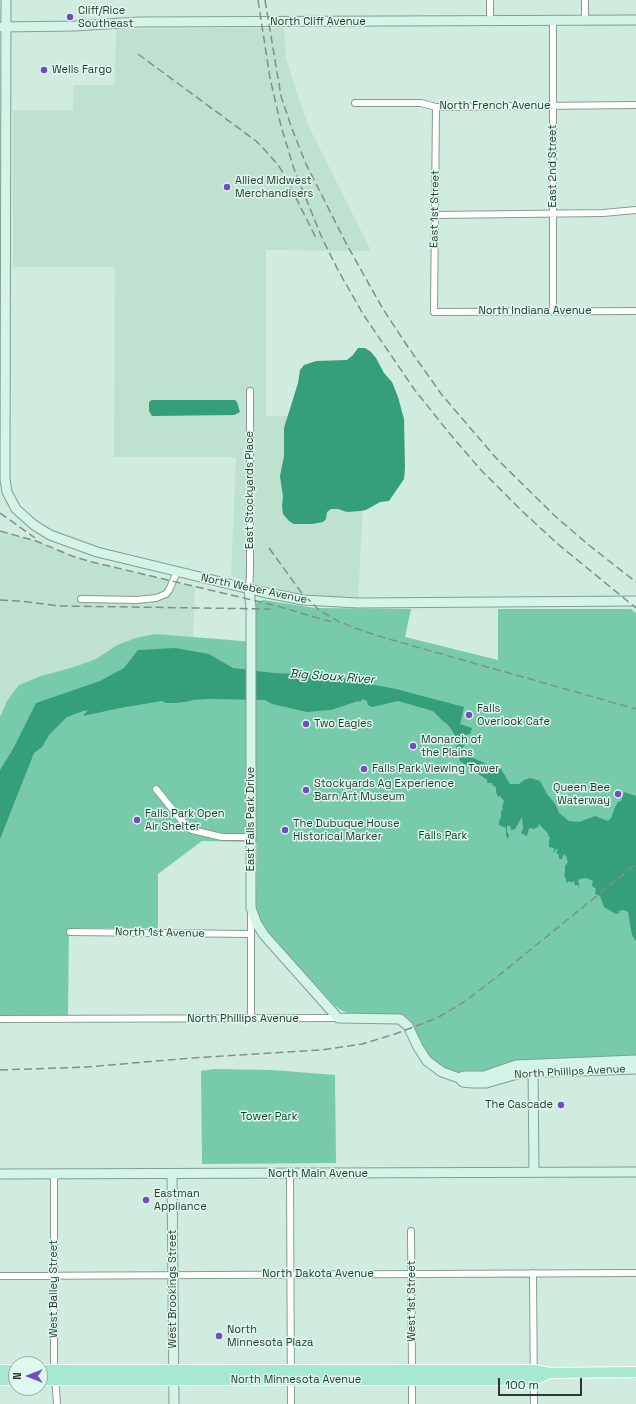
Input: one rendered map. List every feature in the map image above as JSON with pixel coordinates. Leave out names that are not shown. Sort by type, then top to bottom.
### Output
[{"type":"main road","name":"North Minnesota Avenue","points":[[48,1372],[56,1375],[534,1375],[550,1373],[636,1372]]},
{"type":"main road","name":"North Minnesota Avenue","points":[[48,1378],[56,1375]]},
{"type":"street","points":[[6,0],[3,27],[6,77]]},
{"type":"street","points":[[490,0],[490,21]]},
{"type":"street","points":[[585,0],[585,20]]},
{"type":"street","name":"East 2nd Street","points":[[553,20],[553,311]]},
{"type":"street","name":"North Cliff Avenue","points":[[3,27],[145,22],[636,20]]},
{"type":"street","points":[[0,53],[6,77]]},
{"type":"street","name":"North Weber Avenue","points":[[6,77],[5,479],[7,492],[16,509],[29,521],[44,532],[97,552],[249,589],[303,600],[341,603],[636,602]]},
{"type":"street","name":"North French Avenue","points":[[355,103],[421,103],[436,107],[636,105]]},
{"type":"street","name":"East 1st Street","points":[[434,312],[436,107]]},
{"type":"street","points":[[435,214],[615,213],[636,210]]},
{"type":"street","name":"North Indiana Avenue","points":[[434,312],[636,311]]},
{"type":"street","name":"East Stockyards Place","points":[[249,589],[250,391]]},
{"type":"street","points":[[81,599],[137,600],[161,596],[166,594],[172,585],[177,572]]},
{"type":"street","name":"East Falls Park Drive","points":[[249,589],[251,604],[251,908],[257,924],[264,935],[338,1018]]},
{"type":"street","points":[[156,789],[187,827],[192,830],[222,837],[251,837]]},
{"type":"street","points":[[251,908],[251,1019]]},
{"type":"street","name":"North 1st Avenue","points":[[70,932],[251,934]]},
{"type":"street","name":"North Phillips Avenue","points":[[0,1019],[338,1018],[400,1020],[408,1026],[418,1047],[427,1060],[442,1072],[458,1078],[464,1076],[484,1076],[512,1066],[533,1068],[636,1069]]},
{"type":"street","name":"North Phillips Avenue","points":[[533,1068],[636,1060]]},
{"type":"street","points":[[533,1068],[534,1172]]},
{"type":"street","name":"North Main Avenue","points":[[0,1174],[636,1172]]},
{"type":"street","name":"West Bailey Street","points":[[54,1174],[54,1276],[57,1404]]},
{"type":"street","name":"West Brookings Street","points":[[172,1174],[174,1404]]},
{"type":"street","points":[[290,1174],[292,1404]]},
{"type":"street","name":"West 1st Street","points":[[411,1231],[412,1404]]},
{"type":"street","points":[[533,1273],[534,1404]]},
{"type":"street","name":"North Dakota Avenue","points":[[0,1276],[636,1273]]},
{"type":"shaded area","points":[[284,28],[286,57],[309,127],[371,251],[266,250],[266,416],[291,416],[365,463],[358,601],[299,596],[266,588],[231,576],[236,457],[114,457],[115,267],[13,267],[13,110],[73,110],[73,85],[115,85],[116,29]]},
{"type":"shaded area","points":[[0,531],[36,541],[72,556],[92,562],[195,587],[193,637],[155,634],[117,645],[96,659],[74,667],[7,701],[0,717]]},
{"type":"green space","name":"Falls Park","points":[[263,600],[315,608],[411,609],[405,637],[498,660],[498,609],[631,609],[636,613],[636,1057],[488,1072],[460,1073],[440,1066],[430,1057],[418,1039],[411,1021],[403,1015],[355,1014],[347,1013],[339,1009],[263,927],[256,911],[257,842],[202,841],[158,874],[158,928],[69,928],[68,1016],[0,1015],[0,717],[7,701],[19,685],[41,676],[96,659],[117,645],[136,638],[155,634],[255,642],[255,603]]},
{"type":"green space","name":"Tower Park","points":[[214,1069],[273,1070],[335,1075],[336,1163],[202,1164],[201,1071]]},
{"type":"water","points":[[358,348],[365,348],[376,358],[384,373],[392,382],[398,397],[404,419],[404,479],[389,501],[380,502],[366,510],[360,511],[347,512],[338,509],[331,509],[327,512],[326,519],[323,522],[312,524],[294,524],[283,514],[283,497],[280,476],[284,456],[284,428],[298,383],[300,370],[304,365],[316,361],[347,360]]},
{"type":"water","points":[[152,400],[235,400],[240,412],[234,415],[152,416],[149,411],[149,403]]},
{"type":"water","points":[[175,648],[209,654],[233,668],[274,673],[324,675],[396,689],[464,707],[460,724],[472,728],[470,734],[465,735],[464,738],[466,742],[462,749],[465,754],[501,769],[510,784],[519,784],[530,778],[540,781],[547,794],[556,805],[559,813],[569,821],[579,822],[595,816],[608,821],[611,818],[618,802],[621,801],[624,792],[636,796],[636,941],[632,935],[628,912],[624,910],[618,911],[620,912],[616,914],[604,907],[600,896],[595,894],[596,888],[592,885],[593,881],[586,878],[578,880],[580,890],[578,885],[575,886],[574,881],[571,883],[570,881],[566,883],[564,875],[565,866],[568,862],[566,856],[564,854],[562,859],[559,859],[559,855],[556,852],[558,850],[556,849],[553,854],[554,848],[549,847],[550,838],[548,835],[551,822],[542,821],[538,827],[534,829],[529,828],[527,836],[521,833],[523,829],[522,817],[515,829],[511,830],[510,826],[507,826],[507,832],[509,835],[508,839],[506,835],[506,828],[499,825],[504,801],[500,796],[498,797],[496,787],[493,786],[492,783],[487,783],[487,770],[475,764],[473,765],[465,760],[461,762],[456,752],[457,741],[453,732],[448,725],[433,711],[398,701],[372,707],[363,699],[360,702],[358,701],[331,710],[307,712],[272,704],[265,700],[210,699],[177,703],[166,703],[162,701],[83,716],[88,710],[83,711],[67,717],[49,735],[42,747],[34,753],[0,839],[0,770],[13,749],[36,703],[100,681],[124,668],[138,650]]},
{"type":"waterway","name":"Big Sioux River","points":[[464,758],[499,782]]},
{"type":"waterway","name":"Big Sioux River","points":[[535,812],[558,837]]},
{"type":"railway","points":[[258,0],[270,78],[281,126],[294,169],[322,238],[363,314],[414,389],[480,469],[559,545],[636,608]]},
{"type":"railway","points":[[265,0],[281,96],[292,129],[306,164],[347,245],[383,309],[442,395],[496,458],[556,517],[636,582]]},
{"type":"railway","points":[[138,54],[256,141],[263,148],[278,165],[285,176],[316,238]]},
{"type":"railway","points":[[0,513],[35,538]]},
{"type":"railway","points":[[0,531],[36,541],[72,556],[92,562],[273,605],[332,622]]},
{"type":"railway","points":[[269,548],[301,592],[319,610],[338,621],[385,638],[636,709]]},
{"type":"railway","points":[[0,600],[59,606],[271,609]]},
{"type":"railway","points":[[0,1070],[86,1067],[192,1058],[321,1050],[362,1044],[395,1034],[437,1018],[464,1002],[636,864]]},
{"type":"place","name":"Cliff/Rice Southeast","points":[[70,17]]},
{"type":"place","name":"Wells Fargo","points":[[44,70]]},
{"type":"place","name":"Allied Midwest Merchandisers","points":[[227,187]]},
{"type":"place","name":"Falls Overlook Cafe","points":[[469,715]]},
{"type":"place","name":"Two Eagles","points":[[306,724]]},
{"type":"place","name":"Monarch of the Plains","points":[[413,746]]},
{"type":"place","name":"Falls Park Viewing Tower","points":[[364,769]]},
{"type":"place","name":"Stockyards Ag Experience Barn Art Museum","points":[[306,790]]},
{"type":"place","name":"Queen Bee Waterway","points":[[618,794]]},
{"type":"place","name":"Falls Park Open Air Shelter","points":[[137,820]]},
{"type":"place","name":"The Dubuque House Historical Marker","points":[[285,830]]},
{"type":"place","name":"The Cascade","points":[[561,1105]]},
{"type":"place","name":"Eastman Appliance","points":[[146,1200]]},
{"type":"place","name":"North Minnesota Plaza","points":[[219,1336]]}]
